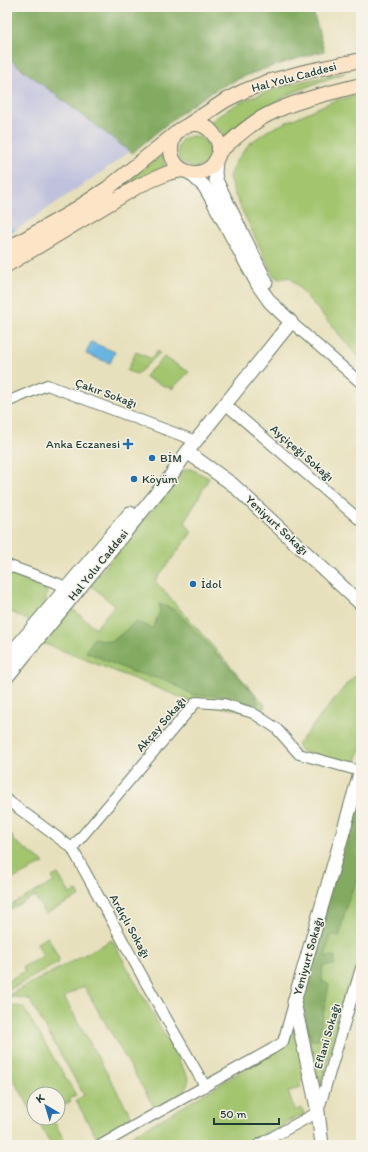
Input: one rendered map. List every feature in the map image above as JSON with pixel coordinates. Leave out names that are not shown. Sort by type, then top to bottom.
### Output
[{"type":"main road","name":"Hal Yolu Caddesi","points":[[188,125],[226,100],[244,91],[274,80],[304,72],[361,60]]},
{"type":"main road","name":"Hal Yolu Caddesi","points":[[217,156],[246,129],[266,115],[291,104],[361,85]]},
{"type":"main road","points":[[7,249],[70,213],[108,188],[180,129],[188,125],[196,124],[211,130],[216,137],[219,144],[217,156],[212,166],[198,173],[187,171],[168,173],[140,185],[7,265]]},
{"type":"main road","points":[[175,134],[171,142],[170,150],[172,158],[177,165],[187,171]]},
{"type":"street","points":[[217,156],[215,173],[216,180],[273,296],[291,322]]},
{"type":"street","points":[[187,171],[204,186],[258,285],[270,302],[361,383]]},
{"type":"street","name":"Hal Yolu Caddesi","points":[[7,676],[170,477],[196,440],[291,322]]},
{"type":"street","name":"Çakır Sokağı","points":[[7,402],[47,385],[196,440]]},
{"type":"street","name":"Ayçiçeği Sokağı","points":[[226,404],[361,521]]},
{"type":"street","name":"Hal Yolu Caddesi","points":[[7,658],[164,473],[187,452]]},
{"type":"street","name":"Yeniyurt Sokağı","points":[[187,452],[232,484],[361,604]]},
{"type":"street","points":[[7,565],[67,587]]},
{"type":"street","name":"Akçay Sokağı","points":[[72,848],[196,702],[224,704],[252,713],[276,728],[299,754],[361,770]]},
{"type":"street","name":"Yeniyurt Sokağı","points":[[322,1145],[318,1112],[294,1002],[361,770]]},
{"type":"street","name":"Ardıçlı Sokağı","points":[[7,800],[72,848],[205,1086]]},
{"type":"street","name":"Eflani Sokağı","points":[[318,1112],[358,989],[361,968]]},
{"type":"street","points":[[101,1145],[283,1042],[294,1002]]},
{"type":"street","points":[[258,1145],[318,1112]]},
{"type":"shaded area","points":[[7,7],[312,7],[324,51],[265,68],[223,86],[188,107],[112,165],[7,236]]},
{"type":"green space","points":[[7,7],[312,7],[324,51],[260,71],[223,86],[187,108],[132,153],[13,62],[7,51]]},
{"type":"green space","points":[[345,73],[302,89],[277,101],[257,114],[225,139],[219,129],[210,122],[237,104],[266,92],[305,81]]},
{"type":"green space","points":[[361,94],[361,360],[290,277],[279,279],[273,275],[234,193],[229,177],[234,164],[249,144],[267,131],[333,101]]},
{"type":"green space","points":[[192,136],[203,140],[207,144],[210,153],[207,162],[202,166],[192,168],[179,160],[178,147],[183,139]]},
{"type":"green space","points":[[163,155],[164,164],[168,172],[58,227]]},
{"type":"green space","points":[[158,351],[160,353],[137,374],[127,371],[136,352],[150,358]]},
{"type":"green space","points":[[164,357],[189,372],[172,389],[144,377]]},
{"type":"green space","points":[[185,469],[191,469],[209,478],[185,522],[192,532],[155,581],[265,705],[261,713],[190,703],[185,699],[43,643],[71,608],[96,628],[114,605],[90,585]]},
{"type":"green space","points":[[7,573],[45,588],[47,593],[45,602],[29,621],[7,610]]},
{"type":"green space","points":[[159,604],[175,610],[254,693],[259,704],[247,703],[225,696],[193,695],[168,681],[133,672],[86,652],[94,638],[112,642],[135,622],[153,628],[160,611]]},
{"type":"green space","points":[[361,672],[361,748],[354,765],[302,752],[297,745],[350,680]]},
{"type":"green space","points":[[361,787],[361,877],[356,883],[349,897],[339,938],[336,935],[330,935],[325,957],[335,956],[334,965],[323,966],[322,981],[329,985],[318,1040],[311,1040],[301,999],[312,949],[320,944],[321,940],[317,937],[341,853],[350,835],[350,823]]},
{"type":"green space","points":[[361,788],[361,949],[322,1082],[317,1080],[302,1000]]},
{"type":"green space","points":[[7,832],[13,837],[12,839],[44,863],[7,882]]},
{"type":"green space","points":[[58,874],[70,894],[77,891],[80,896],[45,914],[35,896],[7,911],[7,907],[54,882],[52,877]]},
{"type":"green space","points":[[48,937],[59,959],[58,963],[9,990],[7,987],[7,981],[25,971],[23,967],[43,956],[37,943]]},
{"type":"green space","points":[[112,940],[189,1079],[185,1092],[155,1109],[84,986],[64,997],[134,1121],[99,1142],[76,1101],[84,1095],[29,999],[7,996]]},
{"type":"green space","points":[[7,1005],[23,1007],[76,1095],[69,1099],[71,1101],[66,1104],[66,1086],[26,1086],[26,1101],[7,1068]]},
{"type":"green space","points":[[293,1028],[308,1081],[299,1082],[301,1087],[288,1092],[295,1110],[302,1108],[304,1115],[288,1121],[281,1128],[251,1145],[115,1145],[184,1106],[277,1050],[286,1044]]},
{"type":"green space","points":[[40,1126],[56,1126],[67,1145],[51,1145]]},
{"type":"water","points":[[91,342],[115,352],[110,363],[86,354]]},
{"type":"waterway","points":[[10,229],[14,230]]},
{"type":"place","name":"Anka Eczanesi","points":[[128,444]]},
{"type":"place","name":"BİM","points":[[152,458]]},
{"type":"place","name":"Köyüm","points":[[134,479]]},
{"type":"place","name":"İdol","points":[[193,584]]}]
